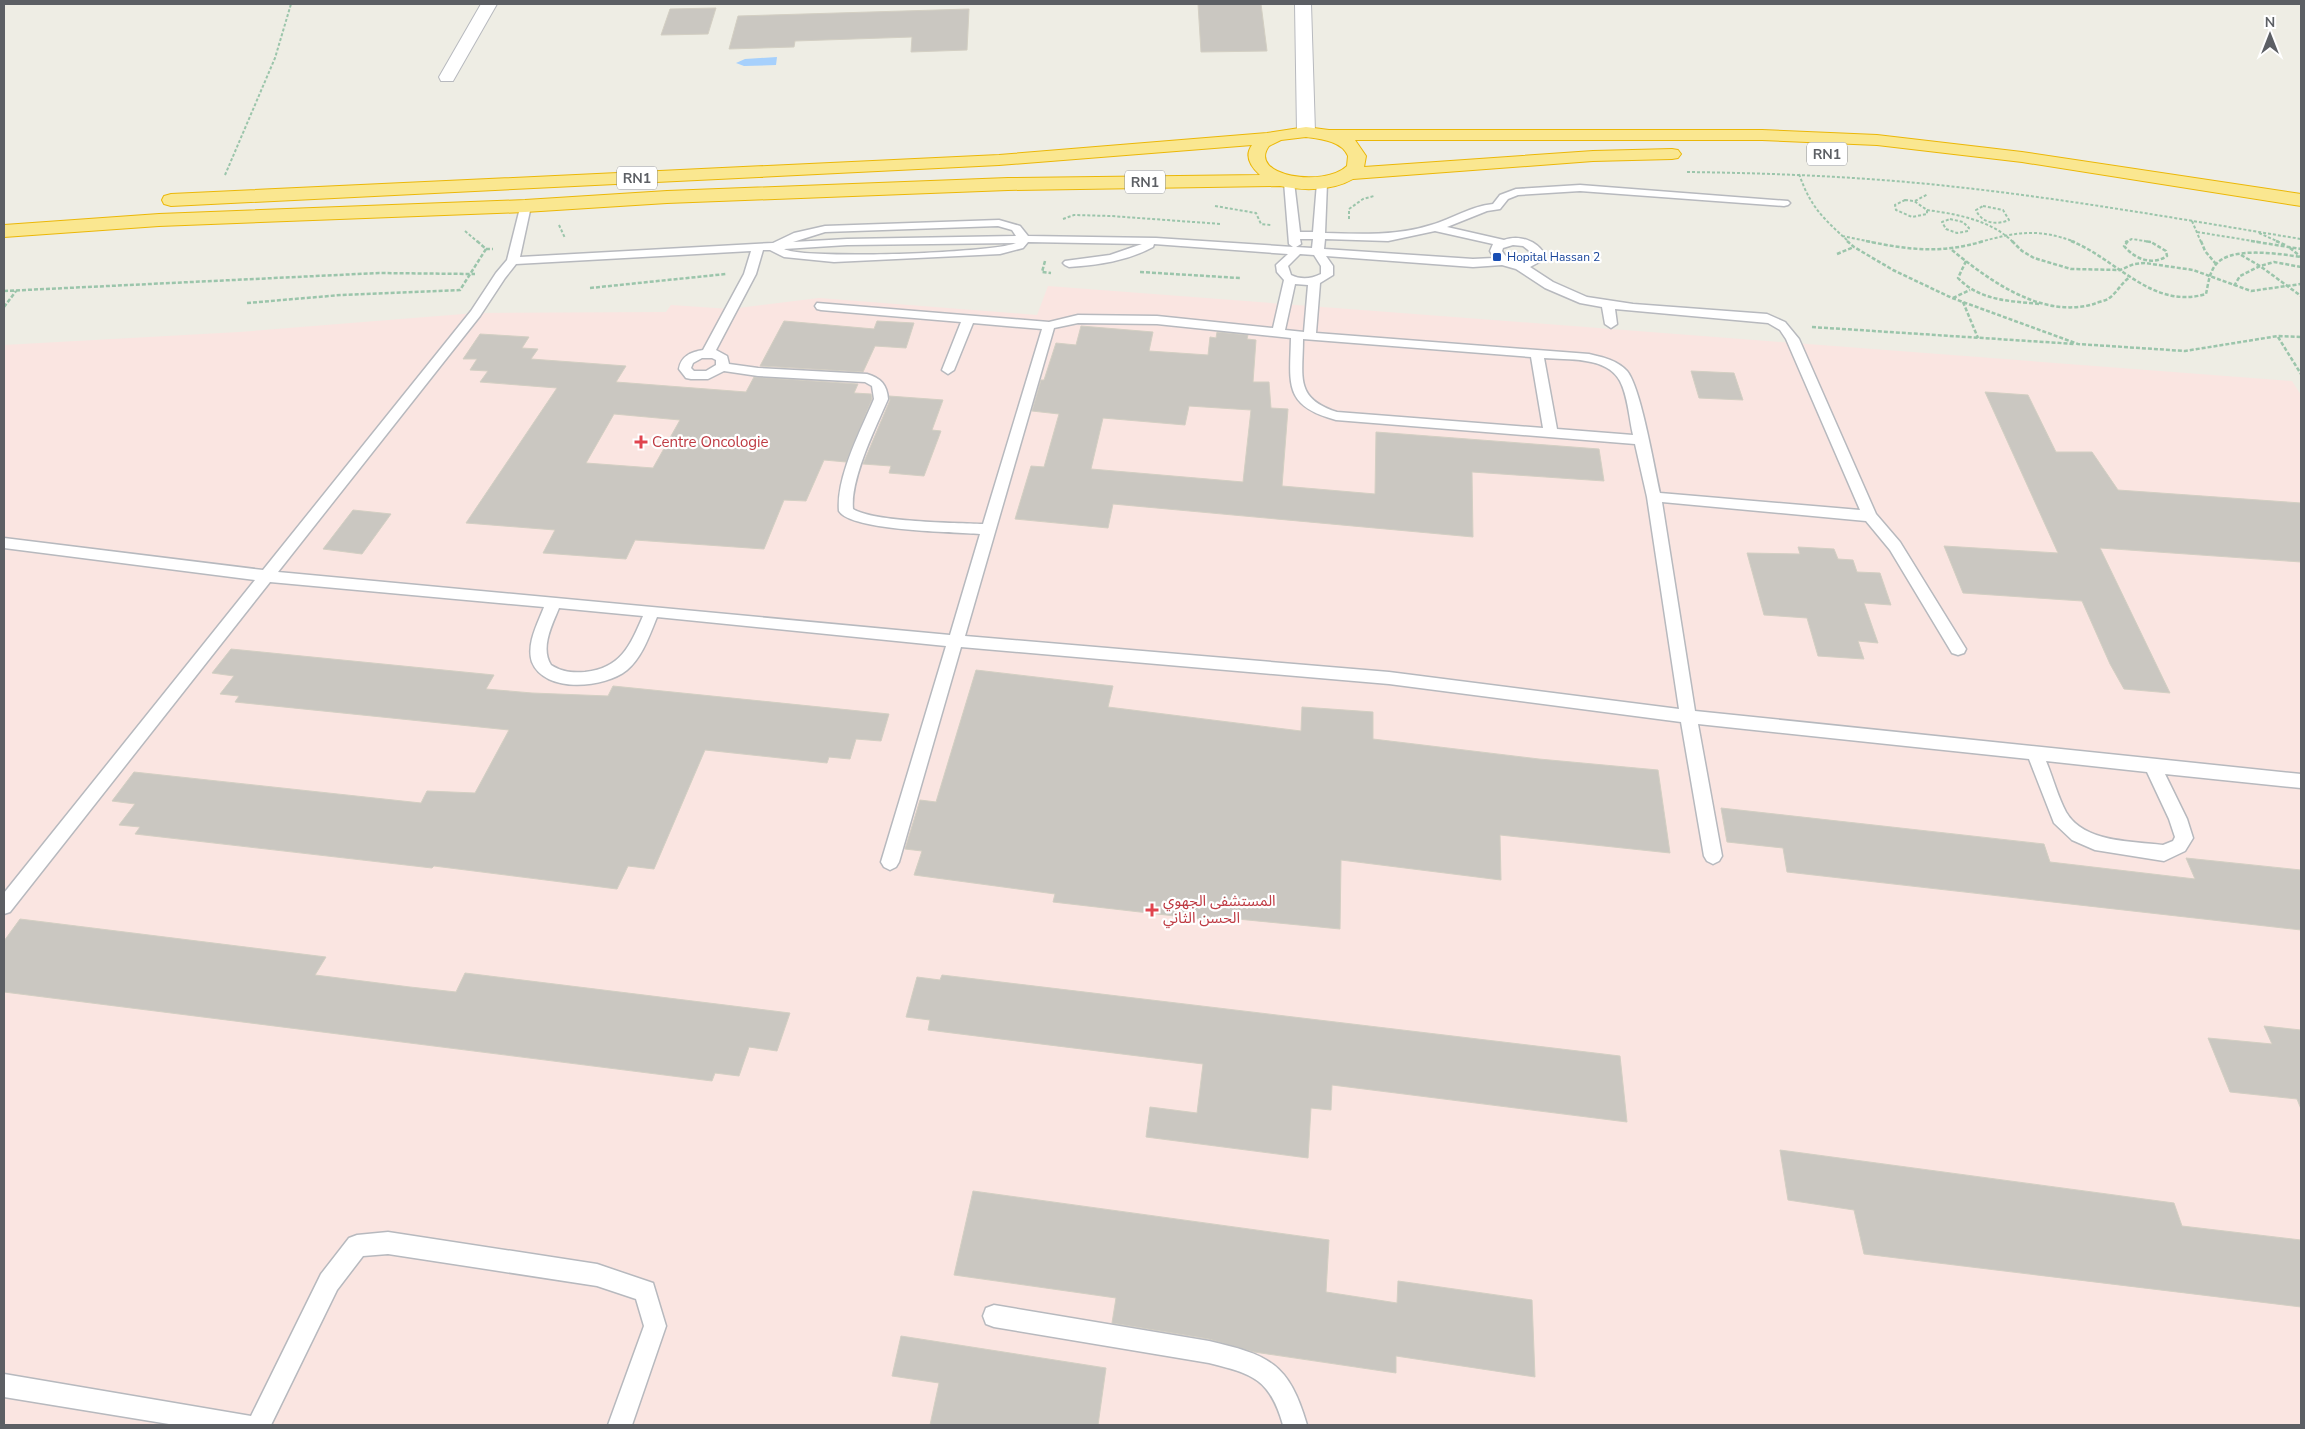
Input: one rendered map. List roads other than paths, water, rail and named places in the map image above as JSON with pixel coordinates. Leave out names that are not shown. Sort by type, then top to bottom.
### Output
[{"type":"highway","name":"RN1","points":[[151,202],[999,160],[1270,138],[1283,133],[1306,132],[1332,135],[1762,135],[1876,140],[2022,157],[2301,200]]},
{"type":"highway","name":"RN1","points":[[1332,135],[1354,149],[1358,158],[1356,167],[1349,174]]},
{"type":"highway","points":[[1270,138],[1257,150],[1256,158],[1260,166],[1285,181]]},
{"type":"highway","points":[[1714,152],[1752,152]]},
{"type":"highway","name":"RN1","points":[[4,231],[168,219],[524,206],[1008,184],[1285,181],[1322,183],[1349,174],[1593,156],[1686,153]]},
{"type":"highway","name":"RN1","points":[[1772,153],[1850,155],[1956,164],[2301,217]]},
{"type":"street","points":[[447,77],[489,4]]},
{"type":"street","points":[[1303,4],[1306,132]]},
{"type":"lane","points":[[1285,181],[1296,252]]},
{"type":"lane","points":[[1296,252],[1282,265],[1284,274],[1290,279],[1302,282],[1323,278],[1328,270],[1318,253],[1322,183]]},
{"type":"lane","points":[[1294,235],[1388,238],[1435,228],[1485,208],[1496,207],[1504,198],[1516,192],[1545,189],[1580,188],[1784,203]]},
{"type":"lane","points":[[4,906],[476,312],[500,276],[513,261],[524,206]]},
{"type":"lane","points":[[513,261],[773,247],[798,235],[825,229],[999,223],[1016,228],[1025,239],[1156,241],[1473,263],[1503,260],[1519,265],[1557,289],[1584,300],[1633,308],[1767,318],[1782,325],[1790,333],[1870,516],[1895,546],[1958,649]]},
{"type":"lane","points":[[1435,228],[1502,244],[1518,242],[1529,245],[1536,250],[1538,257],[1534,262],[1519,265]]},
{"type":"lane","points":[[773,247],[784,254],[834,259],[967,254],[1019,246],[1025,239]]},
{"type":"lane","points":[[1075,241],[1067,269],[1116,256],[1156,241]]},
{"type":"lane","points":[[1502,244],[1496,251],[1503,260]]},
{"type":"lane","points":[[708,353],[750,274],[758,248]]},
{"type":"lane","points":[[1278,333],[1290,279]]},
{"type":"lane","points":[[1314,281],[1296,372],[1299,394],[1306,404],[1321,412],[1336,416],[1641,440]]},
{"type":"lane","points":[[1608,304],[1611,324]]},
{"type":"lane","points":[[822,306],[1049,326],[1078,319],[1157,320],[1278,333],[1589,358],[1617,369],[1624,374],[1628,384],[1654,497],[1688,717],[1713,856]]},
{"type":"lane","points":[[948,370],[968,319]]},
{"type":"lane","points":[[890,862],[1049,326]]},
{"type":"lane","points":[[722,367],[723,359],[715,354],[708,353],[696,355],[687,361],[685,369],[687,372],[702,376],[714,373],[722,367],[758,372],[867,378],[875,381],[880,386],[881,398],[847,488],[845,509],[847,514],[856,518],[876,521],[988,529]]},
{"type":"lane","points":[[1538,355],[1551,433]]},
{"type":"lane","points":[[1654,497],[1870,516]]},
{"type":"lane","points":[[4,543],[265,576],[955,641],[1389,678],[1688,717],[2301,781]]},
{"type":"lane","points":[[554,602],[540,641],[540,661],[547,670],[558,676],[575,678],[612,672],[622,665],[644,632],[652,611]]},
{"type":"lane","points":[[2035,754],[2060,818],[2078,835],[2095,843],[2164,853],[2179,846],[2184,838],[2178,819],[2153,767]]},
{"type":"lane","points":[[258,1425],[329,1282],[357,1246],[388,1243],[597,1274],[645,1291],[655,1326],[620,1425]]},
{"type":"lane","points":[[994,1316],[1209,1352],[1240,1360],[1266,1370],[1281,1386],[1291,1408],[1295,1425]]},
{"type":"lane","points":[[4,1386],[245,1425]]},
{"type":"water","points":[[777,57],[776,65],[744,66],[736,63],[745,59]]},
{"type":"place","name":"Hopital Hassan 2","points":[[1497,257]]},
{"type":"place","name":"Centre Oncologie","points":[[641,442]]},
{"type":"place","name":"المستشفى الجهوي الحسن الثاني","points":[[1152,910]]}]
